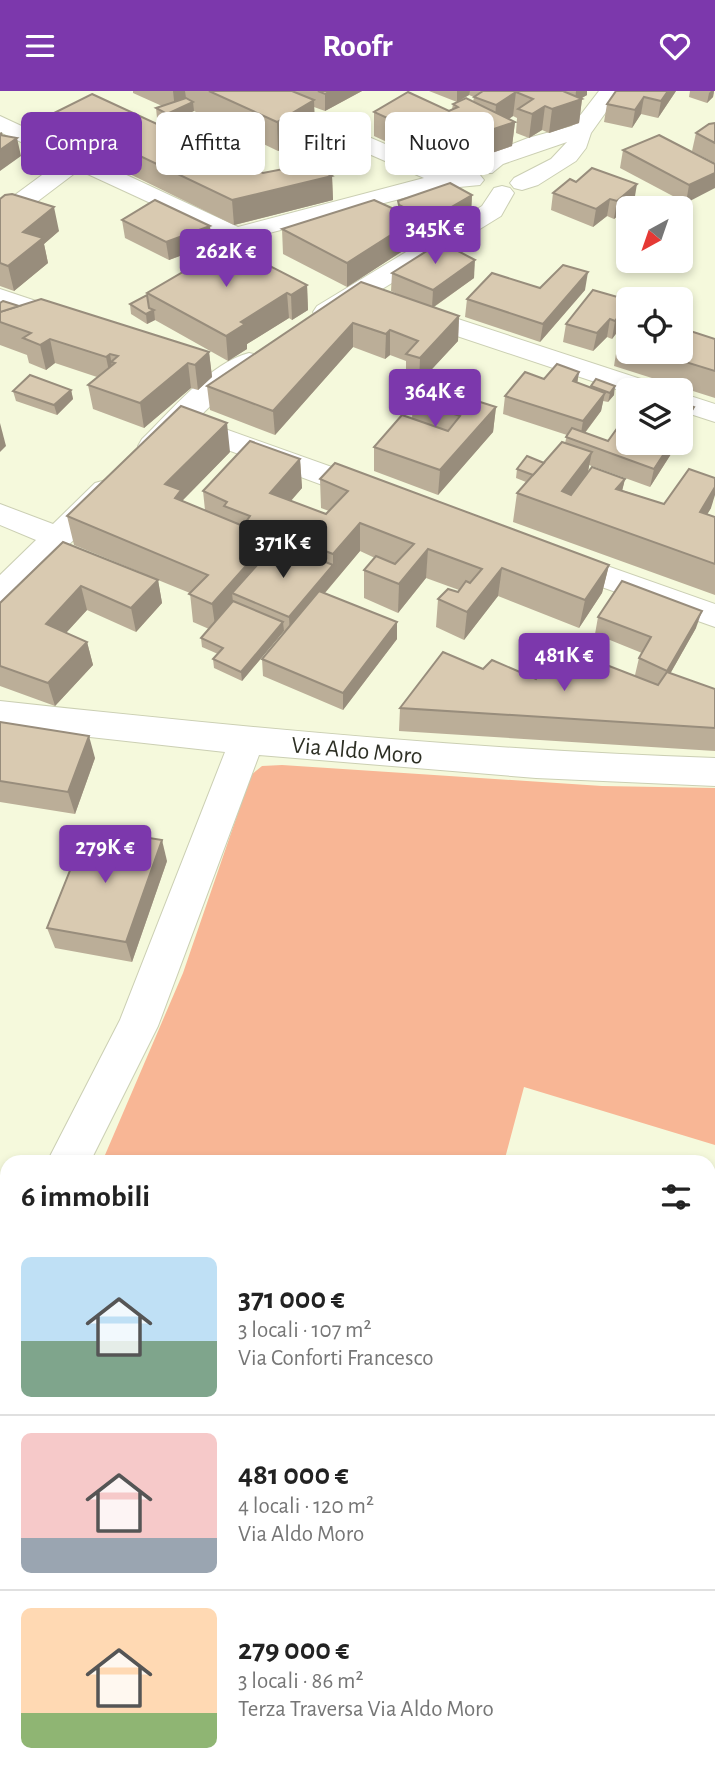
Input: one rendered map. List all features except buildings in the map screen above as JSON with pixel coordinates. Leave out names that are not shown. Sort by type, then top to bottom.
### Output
[{"type":"street","points":[[244,91],[468,176],[481,190],[512,188],[542,176],[560,163],[577,144],[610,91]]},
{"type":"street","points":[[567,110],[586,126]]},
{"type":"street","points":[[0,123],[21,133]]},
{"type":"street","points":[[109,175],[235,235],[468,176],[495,159],[586,126]]},
{"type":"street","points":[[0,218],[57,175]]},
{"type":"street","points":[[309,323],[492,211],[512,188]]},
{"type":"street","points":[[356,294],[616,380]]},
{"type":"street","points":[[0,297],[101,332]]},
{"type":"street","points":[[0,594],[177,421],[214,371],[274,345]]},
{"type":"street","points":[[693,406],[715,413]]},
{"type":"street","points":[[177,421],[400,502]]},
{"type":"street","points":[[0,514],[58,537]]},
{"type":"street","points":[[531,550],[715,617]]},
{"type":"street","name":"Via Aldo Moro","points":[[0,714],[246,742],[584,769],[715,772]]},
{"type":"street","points":[[72,1155],[138,1026],[246,742]]},
{"type":"shaded area","points":[[282,765],[602,786],[715,788],[715,1145],[524,1087],[506,1155],[105,1155],[183,973],[251,775],[262,766]]}]
